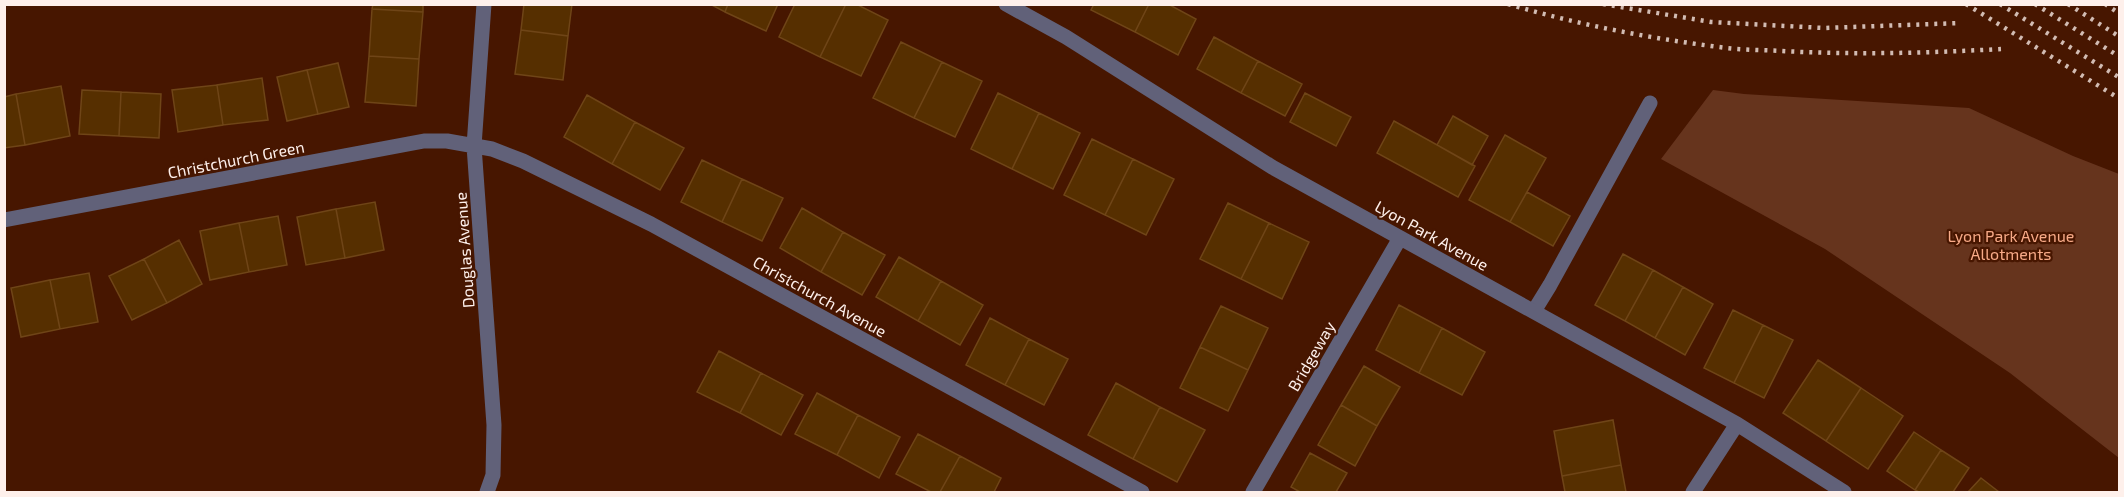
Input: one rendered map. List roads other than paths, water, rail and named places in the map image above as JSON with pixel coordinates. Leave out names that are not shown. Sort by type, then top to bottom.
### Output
[{"type":"street","name":"Douglas Avenue","points":[[484,4],[474,146],[494,425],[493,474],[488,492]]},
{"type":"street","name":"Lyon Park Avenue","points":[[1006,4],[1066,37],[1272,167],[1737,424],[1844,492]]},
{"type":"street","points":[[1534,311],[1650,103]]},
{"type":"street","name":"Christchurch Green","points":[[4,219],[162,192],[424,141],[447,141],[474,146]]},
{"type":"street","name":"Christchurch Avenue","points":[[474,146],[492,149],[523,161],[651,224],[1142,492]]},
{"type":"street","name":"Bridgeway","points":[[1253,492],[1400,237]]},
{"type":"street","points":[[1693,492],[1737,424]]},
{"type":"railway","points":[[1508,4],[1616,30],[1734,49],[1864,53],[2001,49]]},
{"type":"railway","points":[[1603,4],[1711,22],[1824,28],[1961,23]]},
{"type":"railway","points":[[1966,4],[2120,99]]},
{"type":"railway","points":[[2000,4],[2120,78]]},
{"type":"railway","points":[[2035,4],[2120,57]]},
{"type":"railway","points":[[2068,4],[2120,37]]},
{"type":"railway","points":[[2105,4],[2120,14]]},
{"type":"park label","name":"Lyon Park Avenue Allotments","points":[[2011,244]]}]
